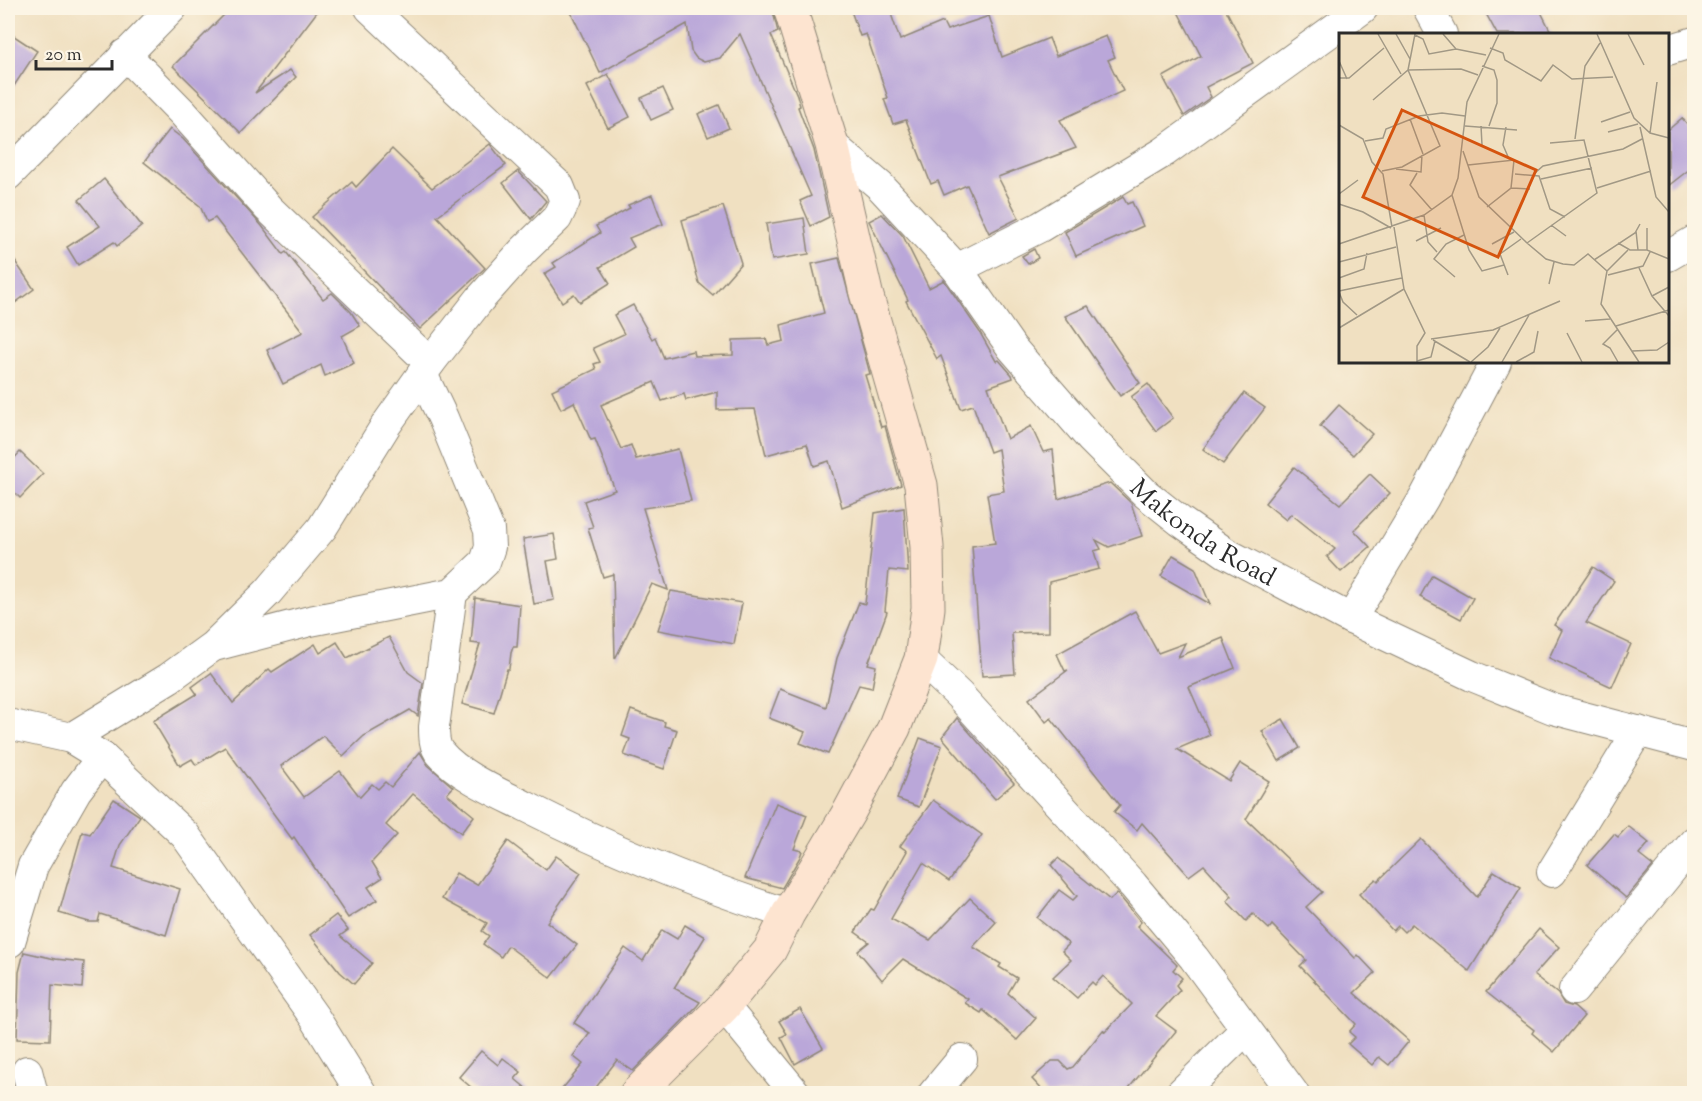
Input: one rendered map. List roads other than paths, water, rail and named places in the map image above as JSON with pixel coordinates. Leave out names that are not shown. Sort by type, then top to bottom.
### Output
[{"type":"street","points":[[8,175],[124,54],[172,8]]},
{"type":"street","points":[[71,738],[169,678],[213,646],[268,592],[322,528],[386,425],[426,368],[480,299],[523,251],[557,218],[565,201],[559,186],[370,8]]},
{"type":"street","points":[[636,1094],[724,1006],[770,950],[788,914],[849,812],[894,728],[921,659],[928,608],[927,547],[921,484],[867,293],[832,144],[790,8]]},
{"type":"street","points":[[957,269],[1058,216],[1164,152],[1362,8]]},
{"type":"street","points":[[1428,8],[1441,33]]},
{"type":"street","points":[[1669,50],[1695,42]]},
{"type":"street","points":[[124,54],[183,113],[268,208],[426,368],[443,418],[489,530],[490,547],[485,562],[452,593],[310,621],[213,646]]},
{"type":"street","name":"Makonda Road","points":[[832,144],[880,186],[957,269],[1012,348],[1090,440],[1146,494],[1226,553],[1351,619],[1472,676],[1553,709],[1695,746]]},
{"type":"street","points":[[1669,255],[1695,241]]},
{"type":"street","points":[[1351,619],[1424,498],[1495,363]]},
{"type":"street","points":[[452,593],[434,727],[434,740],[438,752],[491,789],[581,834],[673,874],[788,914]]},
{"type":"street","points":[[921,659],[959,695],[1133,885],[1194,958],[1294,1094]]},
{"type":"street","points":[[8,724],[71,738],[102,757],[185,835],[315,1018],[362,1094]]},
{"type":"street","points":[[1552,872],[1638,731]]},
{"type":"street","points":[[10,942],[33,866],[76,791],[102,757]]},
{"type":"street","points":[[1574,990],[1695,842]]},
{"type":"street","points":[[724,1006],[796,1094]]},
{"type":"street","points":[[1180,1094],[1245,1030]]},
{"type":"street","points":[[933,1094],[962,1059]]}]
